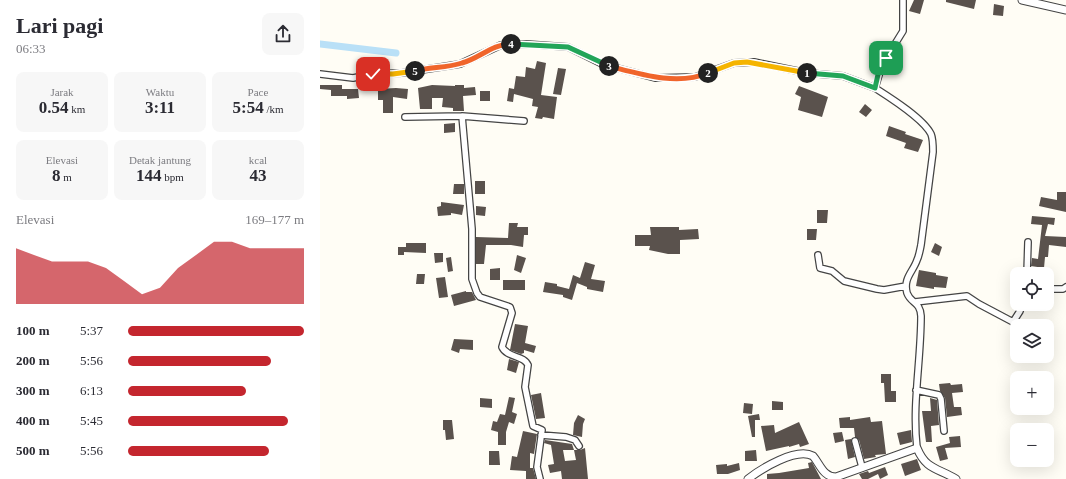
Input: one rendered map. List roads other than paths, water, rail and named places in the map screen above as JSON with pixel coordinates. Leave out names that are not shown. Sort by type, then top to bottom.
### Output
[{"type":"street","points":[[875,88],[882,65],[903,31],[904,0]]},
{"type":"street","points":[[1022,0],[1066,10]]},
{"type":"street","points":[[320,74],[353,78],[373,74],[407,73],[460,64],[501,45],[526,44],[568,47],[602,64],[655,78],[694,77],[734,63],[754,62],[807,73],[843,76],[875,88],[901,105],[926,127],[930,133],[932,142],[933,152],[921,245],[918,259],[907,277],[906,286],[909,297],[919,307],[921,316],[915,429],[918,448],[923,459],[929,466],[956,479]]},
{"type":"street","points":[[462,116],[472,229],[472,279],[476,292],[480,297],[512,309],[502,348],[505,352],[526,362],[528,365],[525,387],[533,426],[542,430],[537,466],[540,479]]},
{"type":"street","points":[[405,117],[462,116],[524,121]]},
{"type":"street","points":[[1027,267],[1028,242]]},
{"type":"street","points":[[818,256],[820,268],[832,271],[844,281],[882,290],[906,286]]},
{"type":"street","points":[[1054,288],[1063,289],[1066,287]]},
{"type":"street","points":[[915,302],[967,296],[1012,322],[1020,311]]},
{"type":"street","points":[[916,390],[939,395],[941,399],[944,431]]},
{"type":"street","points":[[541,435],[566,437],[575,440],[579,446]]},
{"type":"street","points":[[855,440],[862,467]]},
{"type":"street","points":[[748,479],[768,465],[802,454],[813,456],[824,472],[832,477],[842,476],[862,467],[918,448]]},
{"type":"waterway","points":[[320,44],[396,53]]}]
